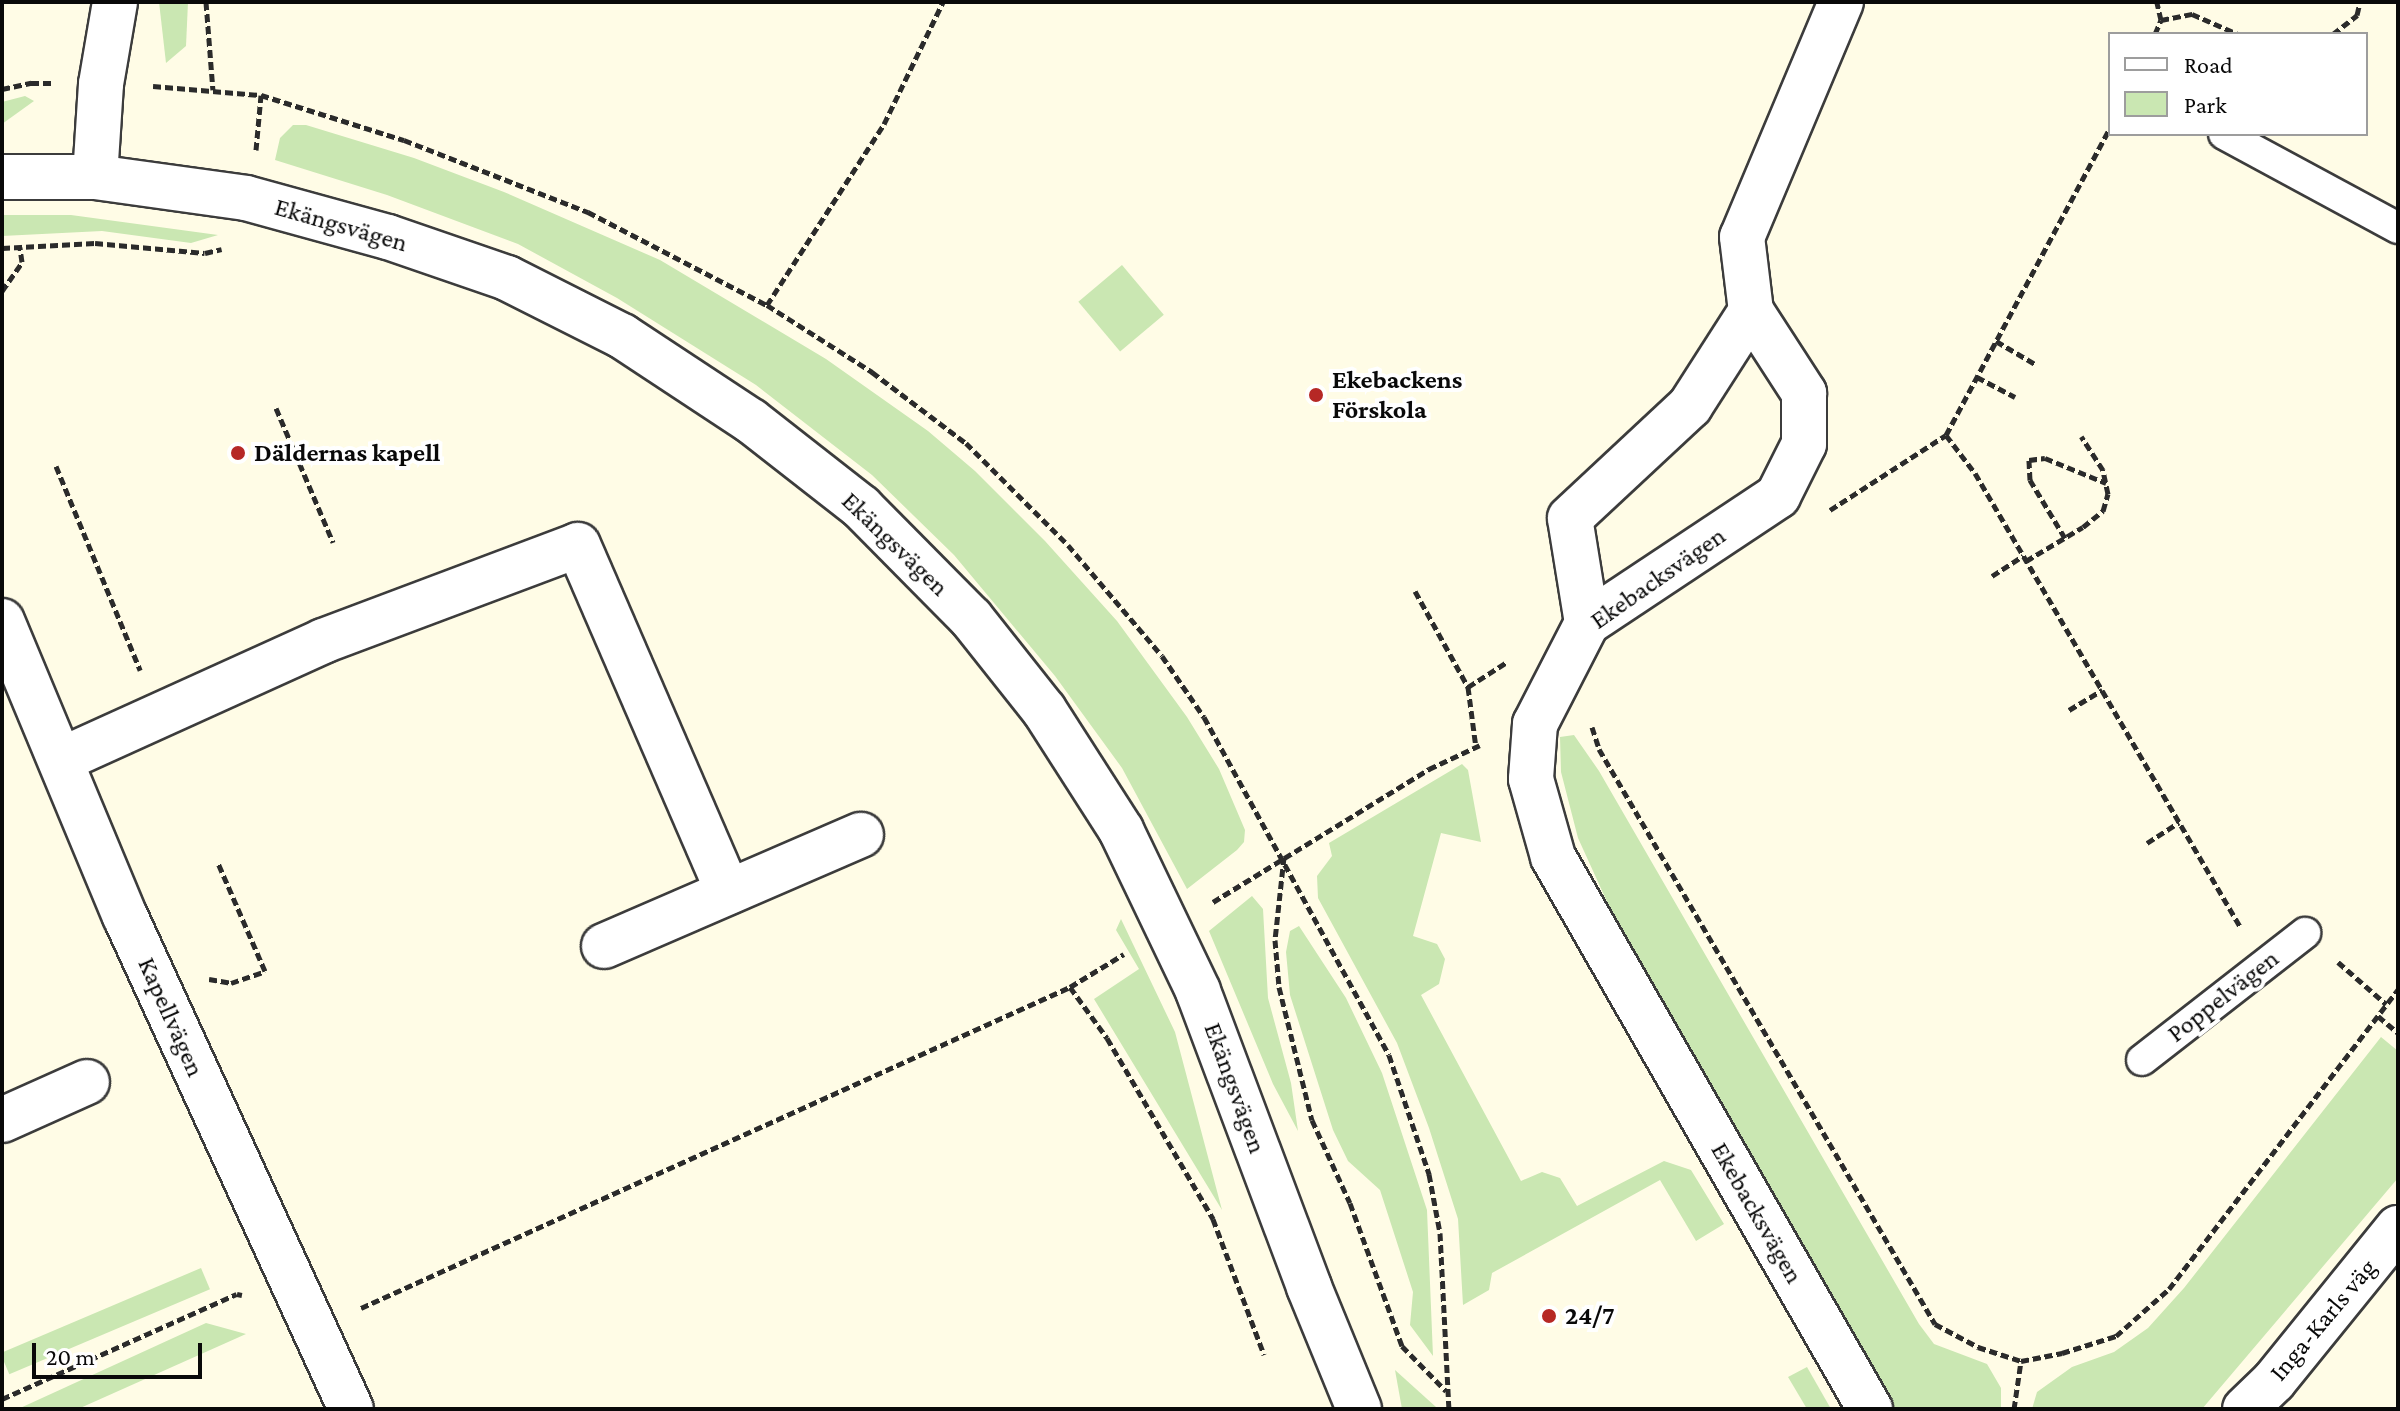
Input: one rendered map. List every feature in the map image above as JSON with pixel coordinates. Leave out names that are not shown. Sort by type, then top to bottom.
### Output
[{"type":"street","points":[[95,177],[101,84],[115,2]]},
{"type":"street","name":"Ekebacksvägen","points":[[1841,2],[1742,237],[1751,311],[1804,393],[1804,444],[1778,496],[1587,623],[1535,724],[1531,779],[1553,857],[1870,1409]]},
{"type":"street","name":"Ekängsvägen","points":[[2,177],[95,177],[246,198],[388,237],[507,278],[622,336],[751,421],[861,507],[971,618],[1044,710],[1121,830],[1198,991],[1309,1287],[1359,1409]]},
{"type":"street","points":[[1587,623],[1570,518],[1690,406],[1751,311]]},
{"type":"street","points":[[61,760],[323,641],[578,545],[728,892]]},
{"type":"street","name":"Kapellvägen","points":[[2,621],[161,995],[351,1409]]},
{"type":"street","points":[[604,946],[861,835]]},
{"type":"street","points":[[2,1120],[87,1082]]},
{"type":"street","name":"Inga-Karls väg","points":[[2245,1409],[2274,1381],[2398,1228]]},
{"type":"lane","points":[[2228,136],[2398,228]]},
{"type":"lane","name":"Poppelvägen","points":[[2142,1060],[2261,964],[2305,933]]},
{"type":"path","points":[[206,2],[213,90]]},
{"type":"path","points":[[767,305],[884,124],[943,2]]},
{"type":"path","points":[[2156,32],[2161,20],[2157,2]]},
{"type":"path","points":[[2336,32],[2357,15],[2360,2]]},
{"type":"path","points":[[2161,20],[2192,14],[2233,32]]},
{"type":"path","points":[[256,155],[261,95]]},
{"type":"path","points":[[2,248],[95,243],[205,253],[230,244]]},
{"type":"path","points":[[2,291],[22,262],[20,247]]},
{"type":"path","points":[[1996,341],[2035,364]]},
{"type":"path","points":[[1977,377],[2015,397]]},
{"type":"path","points":[[276,408],[333,542]]},
{"type":"path","points":[[1946,435],[1975,473],[2261,964]]},
{"type":"path","points":[[1992,576],[2065,538],[2103,511],[2108,494],[2103,470],[2081,436]]},
{"type":"path","points":[[2065,538],[2030,480],[2029,460],[2045,458],[2106,483]]},
{"type":"path","points":[[56,466],[159,715]]},
{"type":"path","points":[[1415,591],[1468,687],[1479,762]]},
{"type":"path","points":[[1468,687],[1508,661]]},
{"type":"path","points":[[2069,710],[2102,690]]},
{"type":"path","points":[[1591,723],[1599,749],[1935,1324],[1978,1347],[2021,1361],[2116,1336],[2169,1289],[2398,989]]},
{"type":"path","points":[[2147,843],[2179,822]]},
{"type":"path","points":[[1200,910],[1284,857]]},
{"type":"path","points":[[1284,857],[1275,940],[1279,987],[1312,1120],[1350,1203],[1402,1346],[1447,1392]]},
{"type":"path","points":[[1284,857],[1389,1055],[1429,1174],[1440,1233],[1449,1409]]},
{"type":"path","points":[[161,995],[199,977],[231,983],[265,971],[218,863]]},
{"type":"path","points":[[2305,933],[2386,1004]]},
{"type":"path","points":[[2,1399],[237,1294],[342,1316],[1070,987],[1128,952]]},
{"type":"path","points":[[1070,987],[1107,1038],[1213,1219],[1264,1355]]},
{"type":"path","points":[[2378,1016],[2398,1033]]},
{"type":"path","points":[[2014,1409],[2021,1361]]},
{"type":"green space","points":[[159,2],[188,2],[186,46],[166,63]]},
{"type":"green space","points":[[25,96],[34,101],[2,124],[2,102]]},
{"type":"green space","points":[[293,125],[306,125],[414,158],[504,192],[660,260],[826,359],[928,431],[975,471],[1045,541],[1117,621],[1187,717],[1219,769],[1245,830],[1244,842],[1187,889],[1122,768],[1055,676],[954,555],[872,475],[756,385],[617,298],[518,244],[387,195],[275,160],[280,138]]},
{"type":"green space","points":[[2,215],[71,215],[218,235],[191,243],[102,231],[2,236]]},
{"type":"green space","points":[[1122,265],[1164,315],[1120,351],[1078,302]]},
{"type":"green space","points":[[1574,735],[1599,771],[1919,1324],[1934,1344],[1987,1364],[2001,1388],[2001,1409],[1895,1409],[1614,917],[1578,838],[1561,772],[1560,737]]},
{"type":"green space","points":[[1462,764],[1468,770],[1481,842],[1441,833],[1413,936],[1437,944],[1445,959],[1439,984],[1421,995],[1521,1181],[1542,1172],[1560,1178],[1577,1206],[1664,1161],[1691,1170],[1724,1224],[1696,1241],[1660,1180],[1492,1273],[1489,1290],[1463,1305],[1458,1219],[1429,1128],[1397,1043],[1318,898],[1317,876],[1332,856],[1329,843]]},
{"type":"green space","points":[[1252,896],[1263,909],[1268,998],[1291,1083],[1298,1131],[1273,1084],[1209,931]]},
{"type":"green space","points":[[1121,919],[1175,1032],[1222,1210],[1094,999],[1139,969],[1116,930]]},
{"type":"green space","points":[[1299,926],[1346,998],[1382,1073],[1427,1210],[1433,1356],[1410,1325],[1413,1292],[1380,1190],[1348,1161],[1333,1130],[1290,995],[1286,952],[1290,931]]},
{"type":"green space","points":[[2381,1037],[2398,1051],[2398,1178],[2202,1409],[2032,1409],[2037,1392],[2072,1367],[2114,1352],[2148,1328],[2184,1288]]},
{"type":"green space","points":[[201,1268],[210,1289],[9,1374],[2,1352]]},
{"type":"green space","points":[[206,1323],[246,1334],[78,1409],[18,1409]]},
{"type":"green space","points":[[1807,1367],[1831,1409],[1807,1409],[1788,1377]]},
{"type":"green space","points":[[1395,1370],[1436,1407],[1436,1409],[1402,1409]]},
{"type":"place","name":"Ekebackens Förskola","points":[[1316,395]]},
{"type":"place","name":"Däldernas kapell","points":[[238,453]]},
{"type":"place","name":"24/7","points":[[1549,1316]]}]
